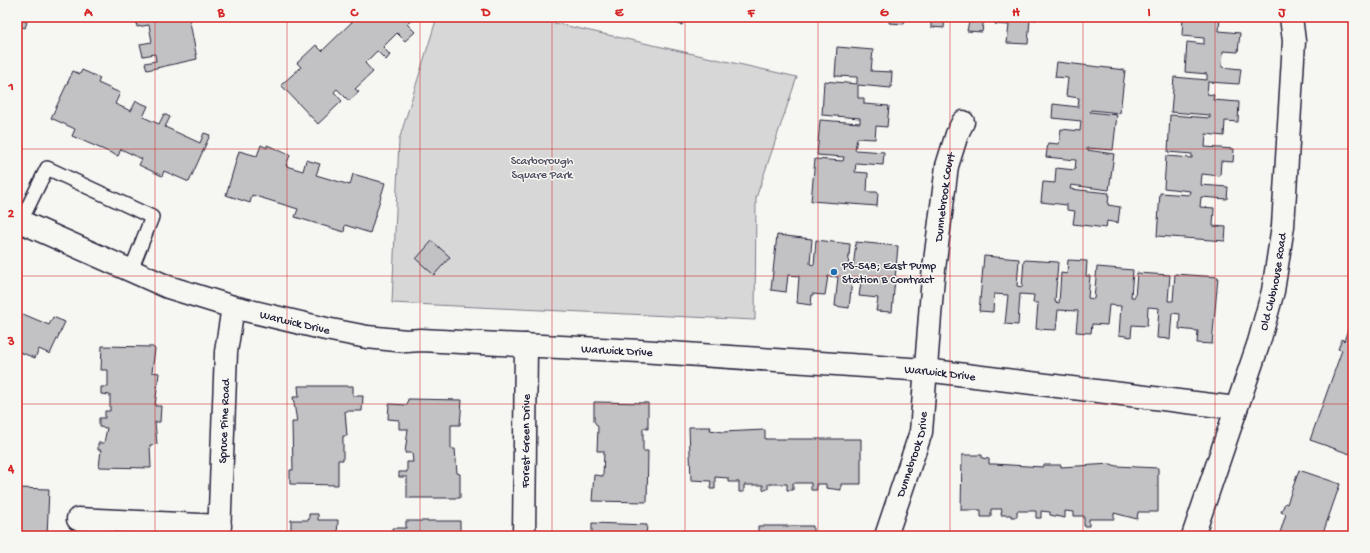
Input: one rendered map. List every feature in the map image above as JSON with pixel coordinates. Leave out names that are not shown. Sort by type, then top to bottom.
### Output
[{"type":"street","name":"Old Clubhouse Road","points":[[1193,536],[1259,342],[1273,291],[1284,226],[1294,41],[1291,17]]},
{"type":"street","name":"Dunnebrook Court","points":[[925,370],[933,278],[947,166],[957,134],[963,122]]},
{"type":"street","name":"Warwick Drive","points":[[19,220],[168,287],[233,306],[326,330],[367,337],[406,341],[421,340],[526,345],[925,370],[1236,408]]},
{"type":"street","name":"Spruce Pine Road","points":[[220,531],[226,352],[233,306]]},
{"type":"street","name":"Forest Green Drive","points":[[524,536],[526,345]]},
{"type":"street","name":"Dunnebrook Drive","points":[[886,536],[921,432],[925,370]]},
{"type":"street","points":[[78,519],[220,531]]},
{"type":"lane","points":[[19,220],[47,168],[152,217],[131,270]]},
{"type":"green space","name":"Scarborough Square Park","points":[[437,17],[527,17],[797,77],[756,198],[755,320],[392,303],[399,140]]},
{"type":"building","points":[[146,17],[189,17],[197,59],[147,70],[145,63],[156,61],[155,54],[143,56],[140,44],[152,42],[149,25],[137,27],[136,20]]},
{"type":"building","points":[[357,17],[415,17],[407,24],[415,32],[405,41],[397,33],[383,47],[390,55],[386,60],[377,51],[365,63],[373,72],[355,89],[359,92],[349,101],[337,89],[334,92],[342,101],[318,124],[281,85],[301,67],[297,63],[316,45],[322,51]]},
{"type":"building","points":[[670,17],[685,17],[682,25],[669,21]]},
{"type":"building","points":[[890,17],[905,17],[904,24],[889,23]]},
{"type":"building","points":[[931,17],[945,17],[944,28],[931,27]]},
{"type":"building","points":[[956,17],[984,17],[982,32],[967,31],[969,21],[955,20]]},
{"type":"building","points":[[995,17],[1037,17],[1036,20],[1030,19],[1028,44],[1007,43],[1009,25],[995,24]]},
{"type":"building","points":[[1183,17],[1220,17],[1219,31],[1240,33],[1238,52],[1223,51],[1222,67],[1241,69],[1239,84],[1208,82],[1207,94],[1214,95],[1213,100],[1239,102],[1238,122],[1225,121],[1224,136],[1206,134],[1205,147],[1234,149],[1233,162],[1221,161],[1220,176],[1202,174],[1201,185],[1228,187],[1227,199],[1201,197],[1200,207],[1214,208],[1213,226],[1226,227],[1225,241],[1157,236],[1160,193],[1189,195],[1190,191],[1164,188],[1166,156],[1192,158],[1192,154],[1168,152],[1170,115],[1210,118],[1210,115],[1171,112],[1174,77],[1207,80],[1207,74],[1185,72],[1187,42],[1204,44],[1204,38],[1182,36]]},
{"type":"building","points":[[17,19],[27,22],[25,28],[17,25]]},
{"type":"building","points":[[837,47],[873,50],[871,71],[892,72],[891,88],[858,85],[858,98],[864,98],[864,104],[889,106],[887,127],[876,126],[875,139],[857,138],[855,150],[884,152],[883,165],[856,163],[855,172],[868,173],[867,192],[878,192],[877,206],[811,201],[815,159],[843,161],[844,157],[817,155],[820,120],[860,123],[860,118],[822,115],[824,81],[857,84],[857,77],[835,76]]},
{"type":"building","points":[[1057,62],[1125,70],[1120,113],[1091,110],[1090,112],[1117,115],[1113,150],[1087,148],[1087,150],[1114,154],[1109,190],[1071,185],[1070,189],[1109,193],[1108,205],[1120,207],[1118,223],[1107,221],[1106,228],[1073,224],[1075,211],[1067,210],[1067,205],[1041,202],[1043,182],[1055,183],[1056,168],[1075,170],[1076,160],[1046,157],[1048,143],[1059,144],[1061,129],[1080,131],[1081,121],[1052,118],[1053,104],[1078,107],[1079,98],[1066,96],[1068,78],[1055,77]]},
{"type":"building","points":[[82,70],[100,78],[98,83],[120,93],[115,104],[131,111],[136,101],[148,106],[143,117],[159,124],[164,114],[170,117],[165,127],[200,143],[204,133],[210,135],[189,182],[164,171],[162,176],[139,165],[142,159],[121,149],[118,156],[72,136],[75,129],[51,118],[73,71],[80,74]]},
{"type":"building","points":[[261,145],[267,148],[267,145],[290,155],[286,166],[303,171],[306,160],[320,164],[316,175],[350,185],[353,174],[385,183],[370,233],[345,225],[344,232],[295,217],[298,209],[252,195],[250,203],[226,195],[239,151],[257,156]]},
{"type":"building","name":"PS-548; East Pump Station B Contract","points":[[777,235],[812,239],[810,264],[814,265],[816,240],[850,244],[848,268],[853,269],[856,242],[898,246],[892,312],[876,311],[878,298],[859,296],[861,282],[852,280],[849,308],[835,306],[838,277],[828,276],[825,295],[812,294],[811,305],[797,303],[799,276],[788,275],[786,292],[771,290]]},
{"type":"building","points":[[432,241],[450,257],[434,275],[416,259]]},
{"type":"building","points":[[984,256],[1019,259],[1017,286],[1022,287],[1024,260],[1058,262],[1055,302],[1059,303],[1061,273],[1067,274],[1068,260],[1087,261],[1086,276],[1090,276],[1088,298],[1094,299],[1097,267],[1133,270],[1131,297],[1135,297],[1137,273],[1170,275],[1168,301],[1173,301],[1175,274],[1218,277],[1212,344],[1197,343],[1198,331],[1179,329],[1180,314],[1172,313],[1170,339],[1157,338],[1159,308],[1148,307],[1147,326],[1132,325],[1131,337],[1119,335],[1121,306],[1109,305],[1107,325],[1092,324],[1091,333],[1076,332],[1078,311],[1058,310],[1056,330],[1036,329],[1038,303],[1033,303],[1034,295],[1020,294],[1018,325],[1005,324],[1008,295],[994,294],[993,312],[979,311]]},
{"type":"building","points":[[23,314],[49,325],[53,317],[65,322],[50,354],[39,349],[35,358],[17,351],[17,326]]},
{"type":"building","points":[[1353,315],[1353,446],[1350,454],[1310,440],[1342,350],[1338,349],[1342,339],[1344,341]]},
{"type":"building","points":[[102,346],[153,347],[155,349],[152,372],[159,373],[155,406],[161,406],[160,422],[155,422],[157,444],[150,445],[151,468],[99,467],[101,450],[98,450],[98,443],[104,443],[107,428],[99,427],[99,418],[105,418],[105,411],[110,411],[110,395],[101,394],[101,387],[108,387],[108,370],[101,370]]},
{"type":"building","points":[[298,386],[353,386],[353,396],[363,396],[362,411],[345,411],[347,436],[343,436],[343,460],[338,460],[338,485],[290,484],[290,470],[293,470],[292,422],[297,422],[293,397],[299,397]]},
{"type":"building","points":[[408,399],[462,400],[460,425],[451,425],[451,449],[455,449],[457,473],[460,474],[460,498],[407,498],[407,477],[399,477],[399,472],[407,472],[407,462],[413,462],[412,453],[405,453],[408,429],[399,429],[399,420],[388,419],[389,404],[407,405]]},
{"type":"building","points":[[594,402],[648,403],[648,429],[643,428],[643,451],[648,451],[647,502],[592,501],[594,475],[603,476],[604,451],[597,451],[598,427],[594,421]]},
{"type":"building","points":[[689,427],[711,427],[710,430],[723,432],[765,430],[765,439],[861,439],[861,484],[841,484],[841,490],[826,488],[826,484],[816,484],[817,490],[811,490],[811,483],[793,483],[793,490],[787,490],[787,484],[768,484],[768,489],[763,490],[763,485],[744,485],[744,492],[739,492],[739,482],[728,482],[728,478],[715,477],[715,489],[710,489],[711,481],[691,480]]},
{"type":"building","points":[[962,455],[982,455],[982,458],[989,459],[989,464],[1043,467],[1043,465],[1061,465],[1061,467],[1111,464],[1116,466],[1158,468],[1158,512],[1138,512],[1137,519],[1114,513],[1114,519],[1089,519],[1089,526],[1084,526],[1084,516],[1074,516],[1074,512],[1065,511],[1065,518],[1050,515],[1050,512],[1041,511],[1041,518],[1036,518],[1036,511],[1017,511],[1017,517],[1011,517],[1011,515],[1001,515],[1002,509],[991,509],[991,517],[981,517],[981,510],[961,510]]},
{"type":"building","points":[[1299,470],[1340,484],[1322,536],[1279,536],[1286,514],[1281,512],[1285,503],[1287,504]]},
{"type":"building","points":[[17,488],[49,489],[47,536],[17,536]]},
{"type":"building","points":[[309,514],[318,514],[318,520],[338,520],[337,536],[291,536],[291,520],[309,520]]},
{"type":"building","points":[[406,521],[460,521],[460,536],[392,536],[392,528],[406,528]]},
{"type":"building","points":[[592,523],[647,525],[646,536],[592,536]]},
{"type":"building","points":[[758,526],[813,526],[813,536],[758,536]]},
{"type":"place","name":"PS-548; East Pump Station B Contract","points":[[834,272]]}]
